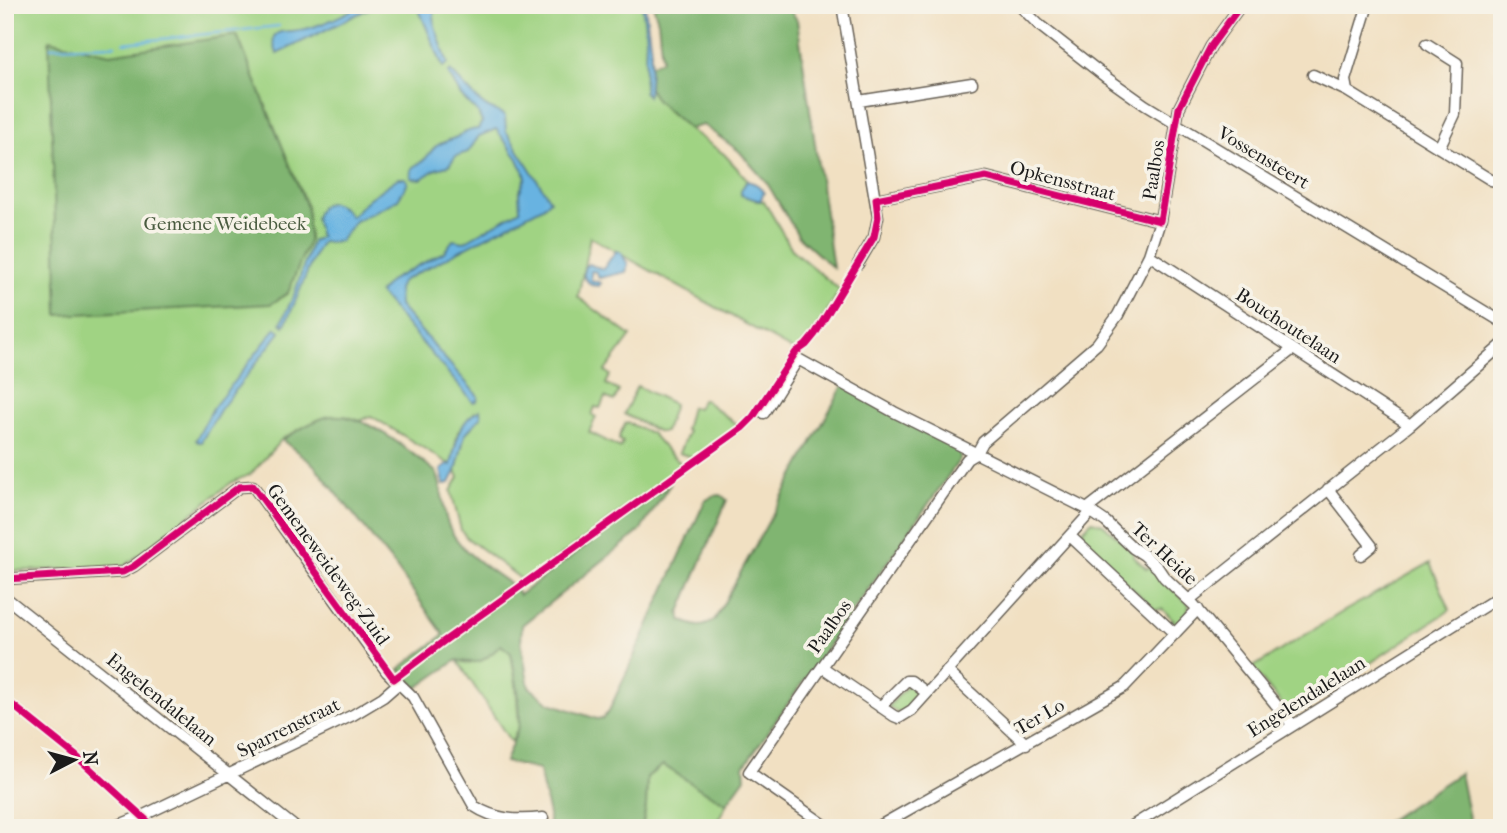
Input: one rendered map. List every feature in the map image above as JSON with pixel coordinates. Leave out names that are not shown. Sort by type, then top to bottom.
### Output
[{"type":"street","points":[[842,5],[876,199],[877,229],[858,264]]},
{"type":"street","name":"Vossensteert","points":[[1019,5],[1107,79],[1175,124],[1502,322]]},
{"type":"street","name":"Paalbos","points":[[821,668],[967,459],[977,453],[983,442],[1109,331],[1149,255],[1160,221],[1179,108],[1211,46],[1241,5]]},
{"type":"street","points":[[1347,91],[1345,80],[1366,11]]},
{"type":"street","points":[[1427,44],[1457,63],[1455,114],[1439,148]]},
{"type":"street","points":[[1313,75],[1347,91],[1491,180],[1502,182]]},
{"type":"street","points":[[859,101],[972,83]]},
{"type":"street","name":"Opkensstraat","points":[[876,199],[986,177],[1160,221]]},
{"type":"street","name":"Bouchoutelaan","points":[[1149,255],[1410,425]]},
{"type":"street","points":[[1189,600],[1410,425],[1502,345]]},
{"type":"street","points":[[828,828],[749,772],[821,668],[899,718],[912,710],[1070,536],[1089,510],[1293,349]]},
{"type":"street","points":[[764,413],[798,359],[894,412],[977,453]]},
{"type":"street","name":"Ter Heide","points":[[977,453],[1089,510],[1144,555],[1198,609],[1292,724]]},
{"type":"street","name":"Gemeneweideweg-Zuid","points":[[5,579],[123,572],[239,487],[253,486],[397,681]]},
{"type":"street","points":[[1328,489],[1371,546],[1361,555]]},
{"type":"street","points":[[1070,536],[1175,634]]},
{"type":"street","name":"Engelendalelaan","points":[[1129,828],[1502,595]]},
{"type":"street","name":"Engelendalelaan","points":[[5,597],[296,828]]},
{"type":"street","name":"Ter Lo","points":[[876,828],[1124,687],[1198,609]]},
{"type":"street","points":[[947,671],[1026,744]]},
{"type":"street","points":[[397,681],[413,697],[474,806],[484,813],[516,821],[543,818]]},
{"type":"street","name":"Sparrenstraat","points":[[111,828],[353,716],[383,697],[397,681]]},
{"type":"street","points":[[880,707],[906,681],[911,681],[927,693]]},
{"type":"green space","name":"Gemene Weidebeek","points":[[5,5],[643,5],[651,50],[649,88],[657,101],[689,129],[724,154],[747,179],[745,183],[756,201],[764,201],[793,251],[840,290],[815,332],[796,352],[590,237],[578,297],[631,336],[605,371],[610,375],[606,384],[619,391],[614,401],[605,397],[600,408],[595,407],[592,415],[596,417],[589,432],[620,448],[623,442],[619,440],[620,434],[626,422],[651,433],[684,466],[525,582],[467,538],[461,530],[451,491],[459,477],[456,471],[465,434],[481,417],[475,412],[458,432],[451,465],[371,416],[360,421],[345,416],[327,417],[282,439],[251,474],[232,482],[122,568],[5,571]]},
{"type":"green space","points":[[653,5],[787,5],[797,20],[833,268],[799,237],[767,183],[739,151],[703,125],[689,129],[657,101],[649,88],[650,65],[662,60],[658,21]]},
{"type":"green space","points":[[237,35],[307,207],[309,240],[288,293],[271,304],[58,315],[49,40],[110,54]]},
{"type":"green space","points":[[844,384],[956,448],[960,459],[744,766],[745,778],[727,803],[663,765],[647,777],[642,828],[549,828],[549,815],[539,770],[505,762],[518,728],[520,708],[511,653],[501,645],[481,661],[457,660],[417,688],[399,669],[444,635],[395,566],[314,465],[282,440],[320,419],[339,416],[369,425],[384,434],[436,472],[447,521],[458,541],[475,558],[514,587],[519,595],[671,483],[640,531],[522,625],[521,642],[529,687],[550,703],[597,719],[603,718],[609,711],[705,501],[721,495],[727,500],[679,614],[682,621],[699,626],[707,625],[715,619]]},
{"type":"green space","points":[[637,386],[674,404],[665,432],[659,432],[624,414]]},
{"type":"green space","points":[[703,399],[740,427],[695,458],[679,453],[688,431],[685,430],[691,407],[697,408]]},
{"type":"green space","points":[[1092,521],[1103,524],[1134,552],[1133,556],[1189,604],[1188,615],[1175,627],[1168,622],[1174,620],[1162,609],[1155,610],[1077,536]]},
{"type":"green space","points":[[1430,563],[1450,610],[1291,716],[1252,668],[1339,614]]},
{"type":"green space","points":[[501,645],[511,653],[516,684],[519,727],[511,742],[457,660],[470,664]]},
{"type":"green space","points":[[908,685],[922,694],[904,712],[899,713],[888,707]]},
{"type":"green space","points":[[663,765],[727,803],[714,828],[642,828],[647,777]]},
{"type":"green space","points":[[1460,773],[1471,828],[1377,828]]},
{"type":"water","points":[[362,5],[376,5],[277,54],[274,43],[276,34],[316,26]]},
{"type":"water","points":[[417,5],[433,5],[435,26],[448,64],[443,67]]},
{"type":"water","points":[[642,5],[645,5],[651,50],[648,96],[644,92],[646,35]]},
{"type":"water","points":[[450,71],[484,105],[505,116],[506,131],[550,200],[543,207],[402,281],[398,289],[399,306],[478,396],[477,401],[473,402],[379,293],[391,280],[444,252],[453,240],[464,242],[520,210],[519,193],[526,177],[518,159],[496,129],[479,136],[468,152],[456,156],[448,166],[436,169],[421,179],[411,178],[413,167],[423,161],[435,147],[478,129],[482,122],[478,113],[461,96],[448,73]]},
{"type":"water","points":[[398,178],[405,178],[408,183],[398,199],[355,221],[340,241],[322,241],[284,326],[281,323],[294,295],[312,241],[320,237],[315,218],[318,211],[331,203],[350,216],[353,215],[368,199]]},
{"type":"water","points":[[747,181],[757,185],[764,193],[760,201],[741,195]]},
{"type":"water","points":[[616,251],[620,252],[628,264],[626,272],[599,278],[596,272],[591,271],[591,280],[601,283],[599,286],[591,285],[584,277],[584,268],[588,264],[603,269]]},
{"type":"water","points":[[276,328],[280,332],[220,410],[201,442],[198,442],[196,440],[213,408]]},
{"type":"water","points":[[480,410],[481,417],[465,434],[456,471],[450,483],[444,484],[441,470],[448,464],[451,465],[462,426]]},
{"type":"waterway","points":[[124,43],[279,26]]},
{"type":"waterway","points":[[51,47],[115,45]]},
{"type":"cycle path","points":[[5,579],[123,572],[239,487],[253,486],[394,679],[742,428],[753,417],[796,352],[815,334],[874,237],[878,217],[876,199],[986,177],[1160,221],[1179,108],[1211,46],[1241,5]]},
{"type":"cycle path","points":[[5,699],[76,756],[155,828]]}]
